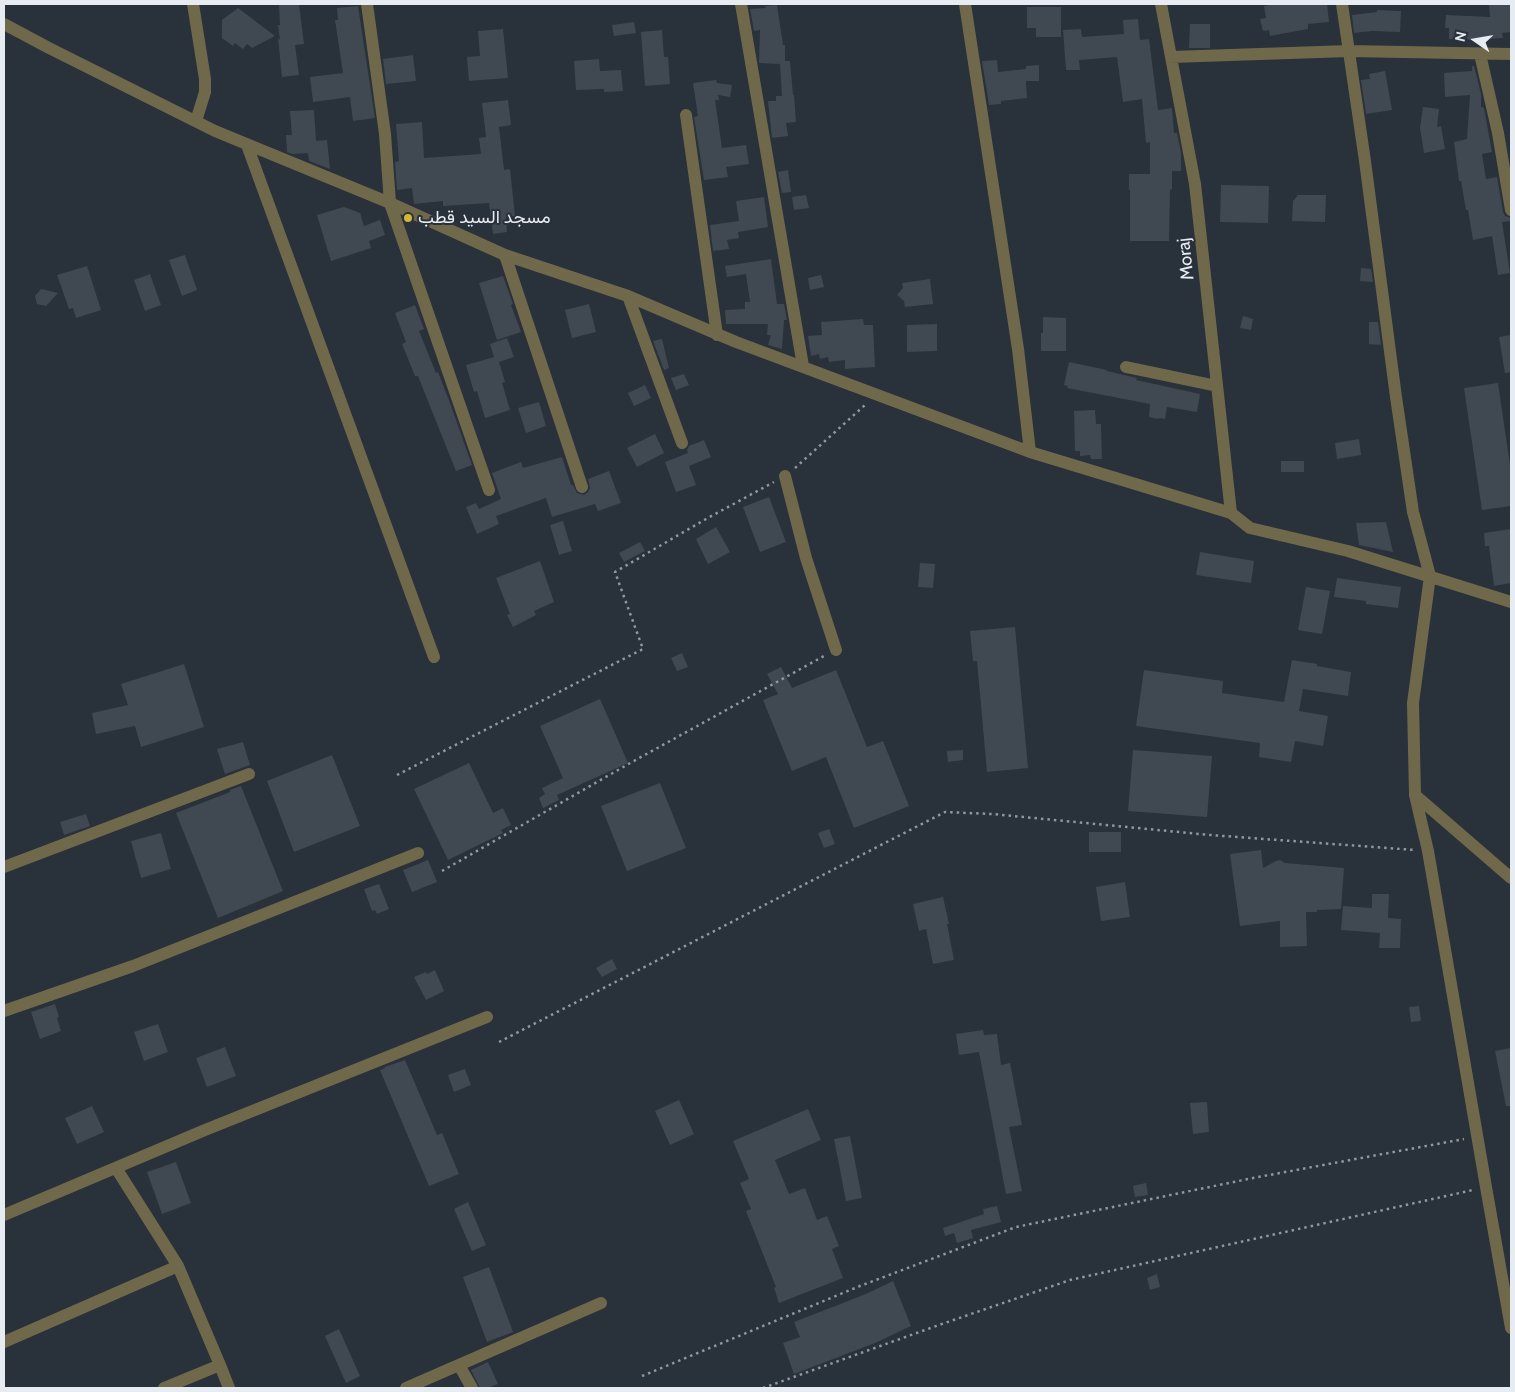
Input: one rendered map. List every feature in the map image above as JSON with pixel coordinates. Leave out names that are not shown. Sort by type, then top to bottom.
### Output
[{"type":"street","points":[[193,4],[205,79],[205,92],[196,121]]},
{"type":"street","points":[[367,4],[385,134],[390,203],[489,490]]},
{"type":"street","points":[[741,4],[803,366]]},
{"type":"street","points":[[965,4],[1018,349],[1030,452]]},
{"type":"street","name":"Moraj","points":[[1161,4],[1196,184],[1231,513]]},
{"type":"street","points":[[1342,4],[1412,502],[1430,576],[1413,703],[1415,794],[1428,851],[1511,1328]]},
{"type":"street","points":[[4,24],[247,145],[390,203],[505,255],[628,296],[717,335],[1030,452],[1231,513],[1250,528],[1348,552],[1511,602]]},
{"type":"street","points":[[1171,57],[1349,51],[1511,54]]},
{"type":"street","points":[[1480,54],[1498,133],[1511,210]]},
{"type":"street","points":[[686,115],[717,335]]},
{"type":"street","points":[[247,145],[434,657]]},
{"type":"street","points":[[505,255],[582,486]]},
{"type":"street","points":[[628,296],[682,443]]},
{"type":"street","points":[[1126,367],[1217,386]]},
{"type":"street","points":[[785,476],[806,558],[836,650]]},
{"type":"street","points":[[4,867],[249,774]]},
{"type":"street","points":[[1415,794],[1511,878]]},
{"type":"street","points":[[4,1011],[133,966],[418,853]]},
{"type":"street","points":[[4,1216],[205,1130],[487,1017]]},
{"type":"street","points":[[116,1168],[178,1266],[229,1388]]},
{"type":"street","points":[[4,1342],[178,1266]]},
{"type":"street","points":[[406,1388],[600,1304]]},
{"type":"street","points":[[164,1388],[220,1365]]},
{"type":"street","points":[[459,1365],[472,1388]]},
{"type":"path","points":[[397,775],[643,648],[615,572],[785,476],[878,394]]},
{"type":"path","points":[[442,871],[632,762],[836,650]]},
{"type":"path","points":[[499,1042],[945,812],[1002,815],[1210,835],[1428,851]]},
{"type":"path","points":[[642,1376],[860,1286],[1016,1227],[1253,1178],[1478,1137]]},
{"type":"path","points":[[763,1388],[1070,1280],[1486,1187]]},
{"type":"building","points":[[279,4],[299,4],[304,44],[295,45],[299,75],[282,77],[278,38],[280,40],[278,25],[280,25]]},
{"type":"building","points":[[1275,4],[1327,4],[1329,22],[1308,24],[1308,29],[1270,36],[1269,30],[1263,31],[1260,19],[1266,18],[1264,6]]},
{"type":"building","points":[[1489,4],[1511,4],[1511,32],[1502,33],[1503,38],[1489,40],[1449,39],[1449,28],[1445,28],[1446,15],[1490,17]]},
{"type":"building","points":[[777,5],[783,45],[785,45],[785,61],[790,61],[796,122],[786,123],[788,136],[772,138],[768,101],[776,101],[776,96],[782,96],[780,64],[759,63],[760,30],[754,31],[750,9]]},
{"type":"building","points":[[358,6],[375,118],[353,121],[350,97],[313,102],[310,77],[343,73],[335,20],[338,20],[337,8]]},
{"type":"building","points":[[1027,7],[1061,7],[1061,37],[1036,37],[1036,28],[1027,28]]},
{"type":"building","points":[[238,8],[275,36],[252,48],[247,44],[243,49],[235,43],[233,46],[222,38],[222,20]]},
{"type":"building","points":[[1377,10],[1401,11],[1400,32],[1372,31],[1354,33],[1352,15],[1377,12]]},
{"type":"building","points":[[1138,19],[1140,40],[1149,39],[1158,110],[1172,108],[1174,133],[1177,133],[1181,153],[1181,171],[1172,171],[1169,241],[1130,241],[1129,174],[1150,174],[1150,142],[1146,143],[1142,99],[1123,102],[1117,57],[1079,60],[1080,70],[1066,70],[1063,30],[1081,29],[1082,37],[1124,34],[1123,20]]},
{"type":"building","points":[[634,22],[636,33],[614,36],[612,25]]},
{"type":"building","points":[[1190,24],[1210,24],[1210,48],[1189,48]]},
{"type":"building","points":[[503,29],[508,78],[469,81],[467,57],[480,56],[478,31]]},
{"type":"building","points":[[662,30],[664,57],[668,57],[670,84],[645,86],[641,32]]},
{"type":"building","points":[[413,55],[416,81],[386,84],[383,59]]},
{"type":"building","points":[[599,59],[600,71],[621,70],[623,91],[604,92],[604,89],[576,90],[574,61]]},
{"type":"building","points":[[997,60],[998,72],[1026,69],[1026,66],[1039,65],[1039,81],[1026,81],[1027,98],[1001,101],[1001,104],[989,105],[982,61]]},
{"type":"building","points":[[1472,66],[1474,66],[1481,94],[1481,107],[1484,108],[1492,152],[1482,154],[1486,179],[1497,177],[1503,212],[1505,216],[1511,218],[1511,221],[1502,222],[1510,273],[1498,275],[1492,236],[1473,240],[1468,210],[1466,210],[1461,181],[1459,181],[1454,142],[1467,139],[1470,95],[1445,97],[1444,73],[1472,71]]},
{"type":"building","points":[[1385,71],[1392,110],[1366,114],[1361,80],[1370,79],[1369,74]]},
{"type":"building","points":[[716,80],[717,83],[732,85],[730,97],[718,95],[719,100],[715,100],[722,148],[746,145],[749,164],[726,167],[728,177],[704,180],[694,117],[698,116],[693,83]]},
{"type":"building","points":[[508,100],[511,125],[499,127],[504,170],[510,169],[515,216],[506,217],[507,232],[493,234],[489,203],[443,206],[443,201],[414,204],[412,188],[397,190],[395,162],[399,161],[396,124],[422,122],[424,158],[481,154],[479,138],[486,137],[482,103]]},
{"type":"building","points":[[1423,107],[1439,109],[1437,127],[1441,126],[1445,149],[1424,153],[1420,128]]},
{"type":"building","points":[[314,110],[316,141],[327,140],[330,169],[309,161],[308,153],[292,154],[287,152],[286,135],[292,135],[290,111]]},
{"type":"building","points":[[788,170],[791,192],[782,193],[778,172]]},
{"type":"building","points":[[1221,185],[1269,186],[1268,223],[1220,222]]},
{"type":"building","points":[[806,195],[809,208],[794,210],[792,197]]},
{"type":"building","points":[[1298,195],[1326,195],[1325,222],[1292,221],[1293,201]]},
{"type":"building","points":[[764,197],[768,227],[738,232],[739,238],[727,240],[729,249],[713,251],[710,225],[739,221],[736,201]]},
{"type":"building","points":[[344,207],[360,213],[364,226],[380,220],[385,235],[369,241],[371,248],[331,261],[317,215]]},
{"type":"building","points":[[185,255],[197,290],[182,296],[169,260]]},
{"type":"building","points":[[771,259],[777,304],[784,304],[787,320],[784,320],[782,349],[768,345],[771,335],[767,335],[768,324],[726,324],[725,310],[745,309],[745,302],[750,302],[746,274],[727,277],[725,266]]},
{"type":"building","points":[[87,266],[101,310],[76,318],[73,308],[69,309],[57,275]]},
{"type":"building","points":[[1361,268],[1371,269],[1373,282],[1360,281]]},
{"type":"building","points":[[150,274],[161,305],[145,311],[134,280]]},
{"type":"building","points":[[821,275],[824,287],[810,290],[808,278]]},
{"type":"building","points":[[503,276],[521,332],[497,340],[479,283]]},
{"type":"building","points":[[930,279],[933,304],[905,307],[904,301],[897,295],[903,288],[902,283]]},
{"type":"building","points":[[41,289],[58,293],[46,306],[37,304],[35,296]]},
{"type":"building","points":[[589,304],[596,332],[572,338],[565,310]]},
{"type":"building","points":[[415,305],[424,329],[419,331],[436,373],[438,372],[472,465],[456,471],[418,376],[415,376],[402,344],[406,342],[395,313]]},
{"type":"building","points":[[1243,316],[1253,319],[1251,330],[1240,328]]},
{"type":"building","points":[[1043,317],[1066,318],[1066,351],[1041,351]]},
{"type":"building","points":[[863,319],[864,325],[873,325],[875,367],[845,369],[845,360],[829,362],[828,357],[820,359],[819,354],[811,356],[808,336],[822,335],[821,322]]},
{"type":"building","points":[[1369,322],[1378,322],[1381,345],[1369,344]]},
{"type":"building","points":[[937,324],[937,351],[907,352],[907,325]]},
{"type":"building","points":[[1511,335],[1511,372],[1505,373],[1499,337]]},
{"type":"building","points":[[507,338],[514,357],[499,362],[505,382],[502,383],[510,410],[485,418],[477,391],[474,392],[466,365],[494,357],[490,344]]},
{"type":"building","points":[[662,339],[669,368],[664,370],[653,341]]},
{"type":"building","points":[[1069,362],[1137,378],[1136,380],[1200,394],[1197,412],[1167,407],[1165,419],[1159,419],[1149,417],[1150,404],[1067,388],[1068,386],[1064,385]]},
{"type":"building","points":[[684,374],[689,385],[676,390],[671,378]]},
{"type":"building","points":[[1498,383],[1511,472],[1511,506],[1482,510],[1464,388]]},
{"type":"building","points":[[645,385],[651,398],[634,406],[628,393]]},
{"type":"building","points":[[539,402],[546,426],[526,433],[518,408]]},
{"type":"building","points":[[1095,410],[1096,424],[1101,424],[1102,459],[1091,459],[1090,455],[1080,456],[1080,451],[1075,451],[1074,411]]},
{"type":"building","points":[[655,434],[664,453],[637,467],[627,448]]},
{"type":"building","points":[[1359,439],[1361,455],[1337,459],[1335,443]]},
{"type":"building","points":[[704,440],[711,457],[689,466],[696,485],[676,492],[665,462],[688,453],[689,446]]},
{"type":"building","points":[[562,457],[571,485],[573,485],[577,493],[584,495],[590,488],[588,479],[609,471],[621,503],[598,511],[595,504],[552,517],[546,498],[496,516],[499,524],[477,534],[466,507],[476,503],[479,509],[501,499],[492,473],[521,462],[523,468]]},
{"type":"building","points":[[1281,461],[1304,461],[1304,472],[1281,472]]},
{"type":"building","points":[[769,497],[786,542],[760,552],[743,507]]},
{"type":"building","points":[[563,521],[572,551],[559,555],[550,525]]},
{"type":"building","points":[[1386,522],[1393,552],[1359,545],[1356,523]]},
{"type":"building","points":[[716,527],[730,552],[708,564],[696,539]]},
{"type":"building","points":[[1511,529],[1511,583],[1494,586],[1489,546],[1485,546],[1484,533]]},
{"type":"building","points":[[640,542],[645,551],[624,562],[619,553]]},
{"type":"building","points":[[1200,552],[1254,561],[1251,583],[1196,575]]},
{"type":"building","points":[[540,561],[554,602],[534,611],[536,615],[513,627],[507,615],[510,614],[496,578]]},
{"type":"building","points":[[920,563],[935,564],[933,588],[918,587]]},
{"type":"building","points":[[1337,578],[1401,587],[1398,608],[1334,597]]},
{"type":"building","points":[[1306,587],[1330,591],[1322,634],[1298,630]]},
{"type":"building","points":[[1015,627],[1028,768],[987,772],[977,661],[973,661],[970,631]]},
{"type":"building","points":[[682,653],[688,667],[677,671],[671,658]]},
{"type":"building","points":[[1292,660],[1351,672],[1348,696],[1303,689],[1299,711],[1328,716],[1323,746],[1295,741],[1291,762],[1259,757],[1260,743],[1136,726],[1144,670],[1223,681],[1222,693],[1284,702]]},
{"type":"building","points":[[184,664],[204,727],[141,747],[135,726],[96,734],[92,713],[128,705],[121,684]]},
{"type":"building","points":[[781,667],[792,688],[836,670],[867,747],[883,741],[909,806],[854,828],[826,757],[792,771],[763,700],[778,694],[767,674]]},
{"type":"building","points":[[600,699],[628,763],[557,795],[559,800],[543,808],[539,798],[545,794],[542,788],[563,778],[540,726]]},
{"type":"building","points":[[243,742],[250,765],[225,774],[217,749]]},
{"type":"building","points":[[963,750],[963,760],[948,762],[947,751]]},
{"type":"building","points":[[1133,750],[1212,756],[1207,817],[1128,811]]},
{"type":"building","points":[[332,755],[360,826],[294,852],[267,781]]},
{"type":"building","points":[[469,763],[493,813],[503,808],[511,825],[501,830],[503,833],[448,860],[414,789]]},
{"type":"building","points":[[660,783],[686,848],[627,871],[601,806]]},
{"type":"building","points":[[241,786],[283,891],[218,918],[176,813]]},
{"type":"building","points":[[86,814],[90,826],[64,835],[60,822]]},
{"type":"building","points":[[829,829],[835,844],[824,848],[818,833]]},
{"type":"building","points":[[1089,832],[1121,832],[1121,852],[1089,852]]},
{"type":"building","points":[[161,833],[171,869],[141,878],[131,841]]},
{"type":"building","points":[[1261,850],[1263,868],[1280,860],[1285,863],[1344,868],[1341,909],[1306,912],[1307,946],[1280,947],[1280,921],[1240,926],[1230,854]]},
{"type":"building","points":[[428,860],[437,882],[412,892],[403,870]]},
{"type":"building","points":[[1125,882],[1130,917],[1101,921],[1096,887]]},
{"type":"building","points":[[379,884],[389,909],[377,914],[375,910],[372,911],[364,889]]},
{"type":"building","points":[[1372,894],[1389,894],[1388,918],[1401,919],[1400,948],[1379,948],[1380,933],[1341,930],[1343,906],[1372,908]]},
{"type":"building","points":[[943,897],[954,960],[933,964],[926,929],[919,931],[913,904]]},
{"type":"building","points":[[612,959],[617,969],[602,977],[596,968]]},
{"type":"building","points":[[435,970],[444,991],[426,1000],[414,977]]},
{"type":"building","points":[[55,1004],[61,1031],[40,1039],[31,1012]]},
{"type":"building","points":[[1419,1006],[1421,1021],[1411,1022],[1409,1007]]},
{"type":"building","points":[[158,1024],[168,1052],[144,1061],[134,1032]]},
{"type":"building","points":[[983,1030],[984,1035],[997,1034],[1001,1065],[1010,1063],[1022,1125],[1009,1127],[1022,1191],[1006,1194],[979,1052],[959,1055],[956,1034]]},
{"type":"building","points":[[225,1047],[236,1076],[207,1087],[196,1058]]},
{"type":"building","points":[[1511,1048],[1511,1106],[1506,1106],[1495,1051]]},
{"type":"building","points":[[405,1060],[437,1135],[442,1133],[459,1174],[429,1186],[380,1070]]},
{"type":"building","points":[[465,1069],[471,1085],[454,1092],[448,1075]]},
{"type":"building","points":[[679,1100],[694,1134],[670,1145],[655,1111]]},
{"type":"building","points":[[1207,1102],[1209,1132],[1193,1134],[1190,1103]]},
{"type":"building","points":[[92,1106],[104,1132],[77,1144],[65,1118]]},
{"type":"building","points":[[808,1109],[821,1140],[775,1160],[789,1194],[805,1188],[817,1220],[827,1216],[839,1246],[832,1249],[843,1278],[779,1303],[774,1288],[776,1287],[746,1211],[751,1209],[740,1183],[749,1179],[733,1141]]},
{"type":"building","points":[[850,1136],[862,1198],[846,1201],[834,1139]]},
{"type":"building","points":[[176,1162],[191,1203],[162,1214],[147,1172]]},
{"type":"building","points":[[1146,1183],[1148,1195],[1135,1197],[1133,1186]]},
{"type":"building","points":[[468,1202],[486,1245],[472,1251],[454,1209]]},
{"type":"building","points":[[997,1206],[1001,1222],[971,1230],[973,1238],[957,1243],[954,1233],[945,1236],[943,1228],[984,1214],[983,1209]]},
{"type":"building","points":[[489,1267],[513,1332],[487,1342],[463,1277]]},
{"type":"building","points":[[1157,1274],[1160,1287],[1150,1290],[1147,1278]]},
{"type":"building","points":[[893,1281],[911,1326],[875,1343],[794,1374],[783,1343],[800,1337],[794,1322],[866,1294]]},
{"type":"building","points":[[339,1329],[360,1376],[346,1383],[325,1336]]},
{"type":"building","points":[[488,1362],[498,1384],[488,1388],[480,1388],[471,1370]]},
{"type":"place","name":"مسجد السيد قطب","points":[[408,218]]}]
